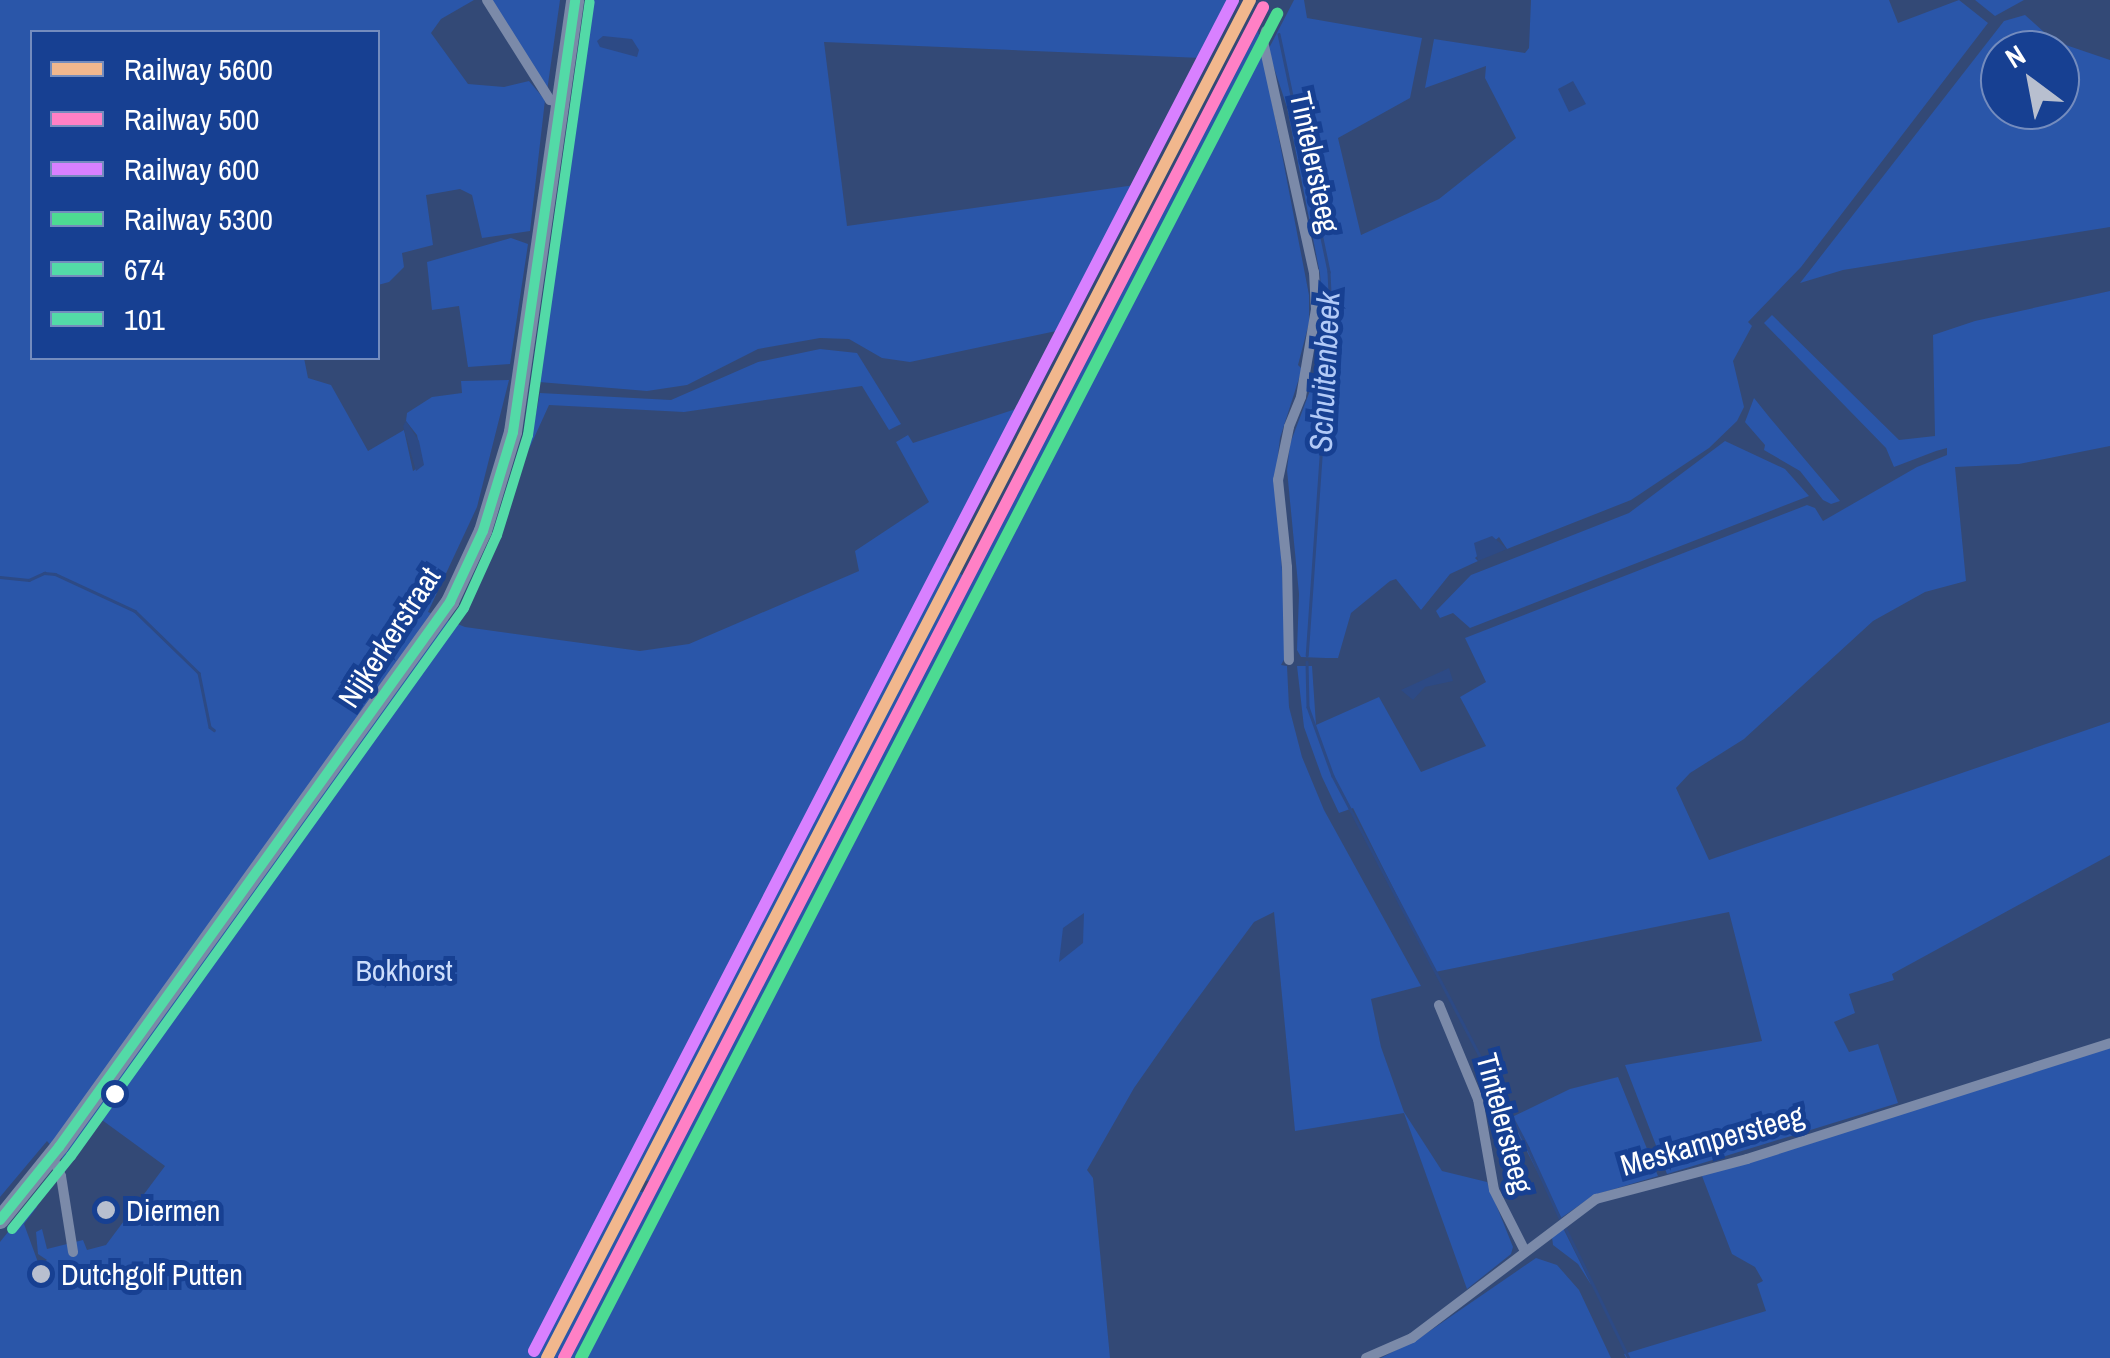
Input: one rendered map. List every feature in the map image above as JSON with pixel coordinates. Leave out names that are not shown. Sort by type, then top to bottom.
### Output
[{"type":"main road","name":"Nijkerkerstraat","points":[[0,1220],[52,1156],[450,602],[483,531],[513,432],[575,0]]},
{"type":"street","points":[[487,0],[550,100],[560,102]]},
{"type":"street","name":"Tintelersteeg","points":[[1266,31],[1263,41],[1314,272],[1316,309],[1302,397],[1289,428],[1278,480],[1287,567],[1289,660]]},
{"type":"street","name":"Tintelersteeg","points":[[1439,1005],[1474,1086],[1494,1190],[1526,1251]]},
{"type":"street","name":"Meskampersteeg","points":[[1366,1358],[1412,1338],[1596,1199],[1748,1160],[2110,1043]]},
{"type":"street","points":[[52,1156],[61,1176],[73,1252]]},
{"type":"green space","name":"Bokhorst","points":[[0,0],[474,0],[441,19],[431,33],[468,84],[504,87],[529,81],[545,100],[530,231],[482,238],[472,195],[460,189],[426,195],[433,245],[402,253],[404,267],[389,282],[380,284],[380,30],[30,30],[30,360],[304,360],[308,378],[331,385],[368,451],[404,430],[413,471],[423,464],[417,435],[406,421],[407,413],[432,397],[462,393],[461,381],[509,380],[477,507],[428,612],[465,627],[640,651],[689,644],[859,571],[855,551],[929,502],[896,442],[908,435],[913,443],[1022,407],[942,561],[969,580],[1258,30],[1309,295],[1309,323],[1298,365],[1302,369],[1280,438],[1276,472],[1287,654],[1281,665],[1287,666],[1289,707],[1302,757],[1324,810],[1421,986],[1371,999],[1381,1047],[1404,1112],[1442,1171],[1487,1182],[1513,1247],[1511,1254],[1467,1289],[1404,1113],[1295,1131],[1274,912],[1254,922],[1178,1025],[1134,1088],[1087,1170],[1093,1178],[1110,1358],[547,1358],[633,1192],[650,1192],[656,1181],[634,1180],[543,1358],[0,1358],[0,1242],[31,1203],[37,1207],[24,1224],[39,1265],[47,1260],[38,1254],[36,1232],[42,1229],[47,1249],[83,1240],[87,1250],[106,1245],[165,1166],[102,1120],[67,1164],[47,1141],[0,1197]]},
{"type":"green space","points":[[488,0],[560,0],[547,91]]},
{"type":"green space","points":[[593,0],[1232,0],[1202,58],[824,42],[847,226],[1135,185],[1061,330],[910,362],[882,358],[849,339],[820,338],[758,349],[687,385],[647,391],[539,382]]},
{"type":"green space","points":[[1294,0],[1304,0],[1307,18],[1422,38],[1410,98],[1338,138],[1361,235],[1439,199],[1516,138],[1485,78],[1486,66],[1425,88],[1434,39],[1525,53],[1529,48],[1531,0],[1889,0],[1898,23],[1959,0],[1988,23],[1801,267],[1748,322],[1752,326],[1733,361],[1744,407],[1737,421],[1709,448],[1631,500],[1507,549],[1499,537],[1475,558],[1478,561],[1450,574],[1421,610],[1396,579],[1390,581],[1351,613],[1338,658],[1301,657],[1297,650],[1299,594],[1287,470],[1290,444],[1318,369],[1323,324],[1320,274],[1287,107],[1268,50]]},
{"type":"green space","points":[[1975,0],[2024,0],[1995,16]]},
{"type":"green space","points":[[2025,15],[2042,30],[1997,30],[2004,21]]},
{"type":"green space","points":[[2080,50],[2110,60],[2110,227],[1843,270],[1800,283],[1980,52],[1980,130],[2080,130]]},
{"type":"green space","points":[[511,238],[528,244],[510,364],[468,367],[459,306],[432,310],[427,262]]},
{"type":"green space","points":[[2110,291],[2110,446],[2019,464],[1955,467],[1966,581],[1925,592],[1873,621],[1744,739],[1690,773],[1676,788],[1709,860],[2110,722],[2110,855],[1892,974],[1894,980],[1849,994],[1855,1013],[1834,1022],[1849,1052],[1878,1044],[1898,1103],[1667,1174],[1625,1065],[1762,1041],[1729,912],[1435,972],[1353,808],[1339,813],[1322,777],[1304,727],[1297,666],[1312,666],[1316,725],[1379,697],[1421,772],[1486,746],[1460,697],[1486,682],[1465,638],[1807,505],[1815,508],[1823,521],[1917,467],[1947,455],[1947,448],[1894,467],[1886,448],[1764,323],[1772,315],[1899,440],[1935,436],[1933,335],[1975,321]]},
{"type":"green space","points":[[820,349],[857,353],[901,424],[889,430],[862,386],[684,412],[549,405],[529,449],[540,393],[671,400],[758,362]]},
{"type":"green space","points":[[1754,398],[1840,501],[1831,504],[1823,500],[1800,471],[1764,450],[1765,445],[1745,422]]},
{"type":"green space","points":[[1725,441],[1785,469],[1809,496],[1470,628],[1453,613],[1440,618],[1436,611],[1471,575],[1629,513]]},
{"type":"green space","points":[[2110,1047],[2110,1358],[1626,1358],[1624,1354],[1766,1311],[1757,1284],[1763,1281],[1755,1267],[1732,1254],[1702,1176]]},
{"type":"green space","points":[[1618,1077],[1658,1176],[1594,1195],[1561,1218],[1510,1118],[1570,1089]]},
{"type":"green space","points":[[1562,1226],[1592,1286],[1578,1264],[1553,1245],[1552,1237]]},
{"type":"green space","points":[[1536,1258],[1557,1265],[1579,1290],[1611,1358],[1381,1358],[1421,1337]]},
{"type":"shaded area","points":[[603,36],[632,39],[639,50],[637,57],[600,47],[597,41]]},
{"type":"shaded area","points":[[1573,81],[1586,104],[1569,112],[1558,89]]},
{"type":"shaded area","points":[[406,421],[419,441],[424,465],[416,471],[403,426]]},
{"type":"shaded area","points":[[1492,536],[1507,549],[1478,561],[1474,543]]},
{"type":"shaded area","points":[[1449,668],[1453,681],[1425,687],[1413,700],[1401,690]]},
{"type":"shaded area","points":[[1084,913],[1083,943],[1059,962],[1063,928]]},
{"type":"waterway","name":"Schuitenbeek","points":[[1266,1],[1270,12]]},
{"type":"waterway","name":"Schuitenbeek","points":[[1279,34],[1329,272],[1331,315],[1307,655]]},
{"type":"waterway","points":[[0,577],[29,580],[44,573],[55,574],[135,611],[199,673],[210,727],[214,730]]},
{"type":"waterway","name":"Schuitenbeek","points":[[1307,662],[1308,707],[1333,776],[1528,1148],[1560,1218]]},
{"type":"waterway","name":"Schuitenbeek","points":[[1566,1229],[1629,1358]]},
{"type":"rail line","name":"600","points":[[534,1351],[1233,0]]},
{"type":"rail line","name":"5600","points":[[547,1358],[1250,0]]},
{"type":"rail line","name":"500","points":[[564,1358],[1263,7]]},
{"type":"rail line","name":"5300","points":[[581,1358],[1277,14]]},
{"type":"transit line","name":"674","points":[[0,1220],[59,1147],[450,602],[483,531],[513,432],[575,0]]},
{"type":"transit line","name":"101","points":[[12,1229],[71,1156],[464,608],[497,535],[528,435],[590,2]]},
{"type":"place","name":"Diermen","points":[[106,1210]]},
{"type":"place","name":"Dutchgolf Putten","points":[[41,1274]]}]
